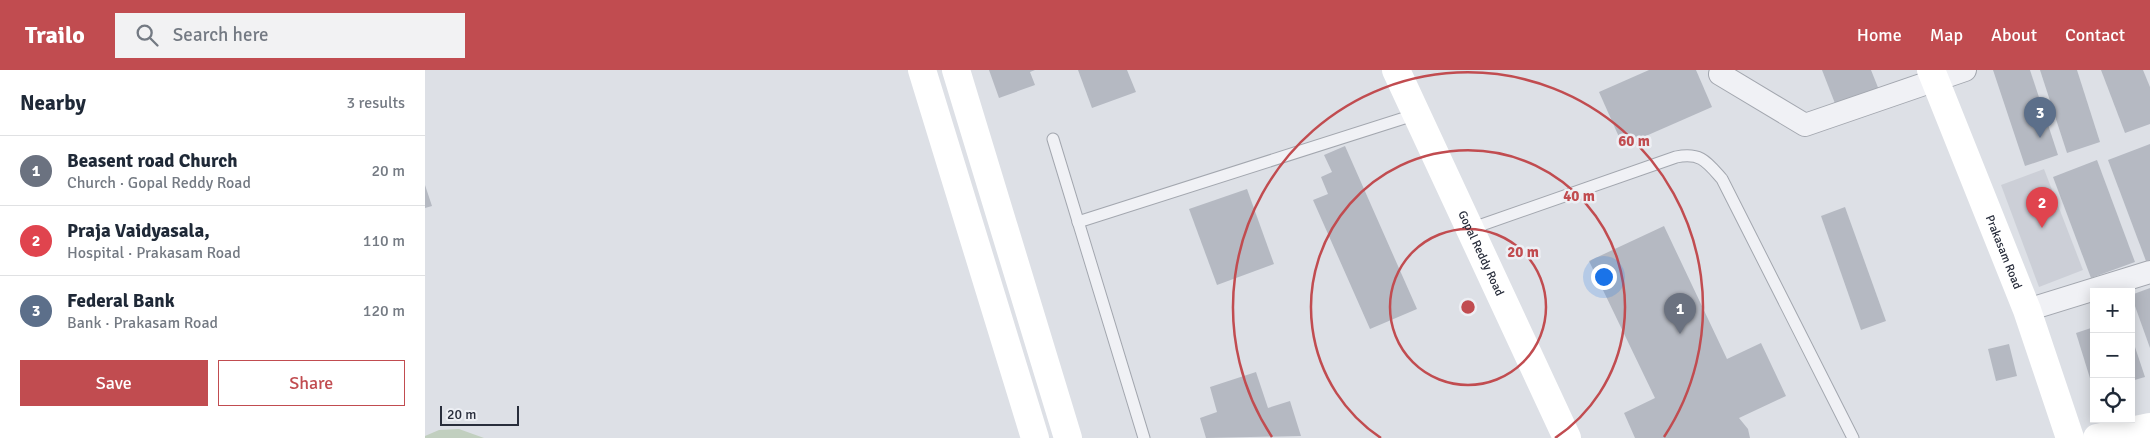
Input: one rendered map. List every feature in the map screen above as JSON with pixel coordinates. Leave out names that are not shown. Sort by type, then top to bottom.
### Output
[{"type":"street","points":[[922,70],[1035,438]]},
{"type":"street","points":[[956,70],[1068,438]]},
{"type":"street","name":"Gopal Reddy Road","points":[[1396,70],[1567,438]]},
{"type":"street","points":[[1719,74],[1805,125],[1933,76],[1965,70]]},
{"type":"street","name":"Prakasam Road","points":[[1933,76],[2027,310],[2070,438]]},
{"type":"street","points":[[2027,310],[2150,272]]},
{"type":"street","points":[[2097,438],[2150,427]]},
{"type":"lane","points":[[1078,222],[1417,114]]},
{"type":"lane","points":[[1053,138],[1143,438]]},
{"type":"lane","points":[[1470,229],[1676,157],[1688,154],[1699,157],[1709,163],[1722,179],[1853,438]]},
{"type":"shaded area","points":[[2044,169],[2083,270],[2039,287],[2001,185]]},
{"type":"green space","points":[[459,429],[484,438],[425,438],[425,436],[439,430]]},
{"type":"building","points":[[989,70],[1035,70],[1030,72],[1035,85],[999,98]]},
{"type":"building","points":[[1078,70],[1127,70],[1136,92],[1092,108]]},
{"type":"building","points":[[1649,70],[1696,70],[1712,107],[1623,146],[1599,92]]},
{"type":"building","points":[[1822,70],[1871,70],[1879,90],[1836,106]]},
{"type":"building","points":[[1993,70],[2030,70],[2058,155],[2025,166]]},
{"type":"building","points":[[2040,70],[2077,70],[2100,142],[2067,153]]},
{"type":"building","points":[[2101,70],[2143,70],[2150,87],[2150,124],[2125,133]]},
{"type":"building","points":[[2150,144],[2150,260],[2146,261],[2108,160]]},
{"type":"building","points":[[1345,146],[1417,309],[1370,329],[1313,200],[1328,194],[1321,177],[1332,172],[1324,155]]},
{"type":"building","points":[[2097,160],[2135,262],[2091,278],[2053,177]]},
{"type":"building","points":[[425,185],[432,206],[425,208]]},
{"type":"building","points":[[1247,189],[1274,264],[1217,285],[1189,209]]},
{"type":"building","points":[[1845,207],[1886,321],[1861,330],[1821,216]]},
{"type":"building","points":[[1664,226],[1727,359],[1761,343],[1786,396],[1739,418],[1748,429],[1750,438],[1635,438],[1624,413],[1655,398],[1589,261]]},
{"type":"building","points":[[2150,288],[2150,348],[2135,306],[2135,294]]},
{"type":"building","points":[[2090,328],[2090,378],[2076,333]]},
{"type":"building","points":[[2009,344],[2017,376],[1996,381],[1988,349]]},
{"type":"building","points":[[2135,347],[2145,377],[2135,380]]},
{"type":"building","points":[[1256,372],[1268,408],[1290,401],[1301,436],[1206,438],[1200,418],[1217,412],[1210,387]]},
{"type":"place","name":"Federal Bank","points":[[2040,138]]},
{"type":"place","name":"Praja Vaidyasala,","points":[[2042,228]]},
{"type":"place","name":"Beasent road Church","points":[[1680,334]]}]
